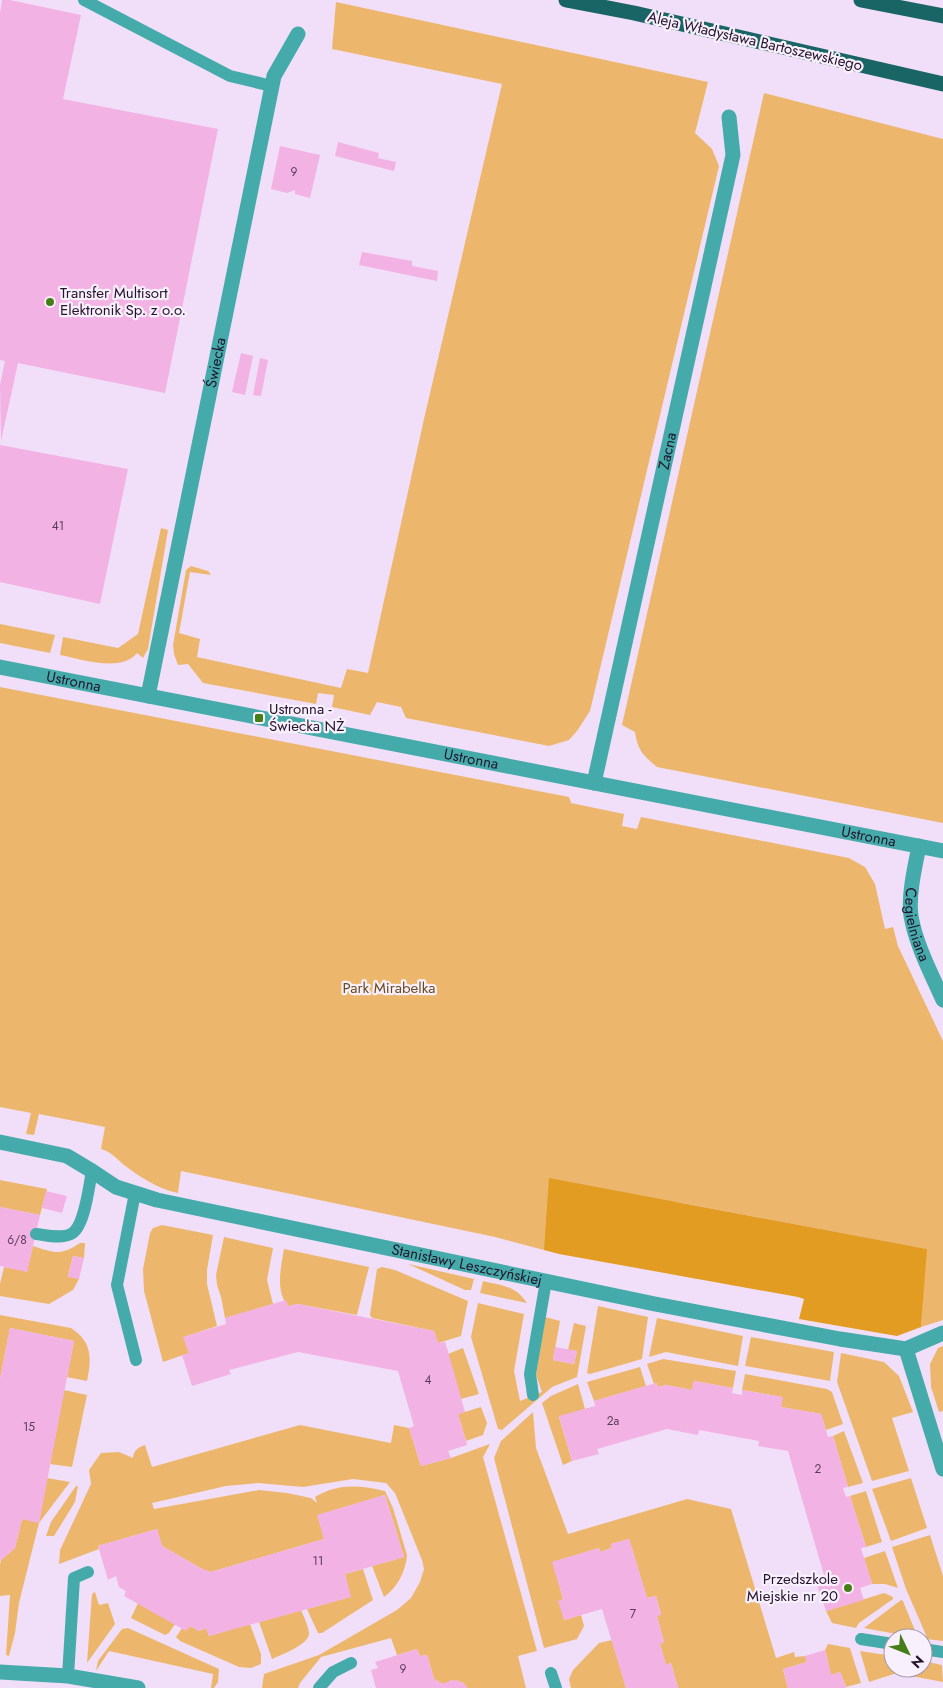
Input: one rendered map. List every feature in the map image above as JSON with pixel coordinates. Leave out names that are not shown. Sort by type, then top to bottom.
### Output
[{"type":"main road","name":"Aleja Władysława Bartoszewskiego","points":[[566,0],[943,84]]},
{"type":"main road","points":[[861,0],[943,16]]},
{"type":"street","name":"Świecka","points":[[148,696],[274,76],[298,34]]},
{"type":"street","name":"Zacna","points":[[594,783],[732,155],[729,117]]},
{"type":"street","name":"Ustronna","points":[[0,667],[943,851]]},
{"type":"street","name":"Cegielniana","points":[[919,846],[913,878],[911,915],[922,954],[943,1000]]},
{"type":"street","name":"Stanisławy Leszczyńskiej","points":[[0,1142],[67,1156],[116,1187],[158,1200],[748,1322],[906,1349]]},
{"type":"street","points":[[943,1334],[906,1349],[943,1469]]},
{"type":"street","points":[[0,1672],[68,1676],[138,1688]]},
{"type":"lane","points":[[84,0],[230,76],[272,86]]},
{"type":"lane","points":[[36,1234],[58,1236],[72,1234],[80,1224],[92,1171]]},
{"type":"lane","points":[[135,1193],[118,1285],[136,1360]]},
{"type":"lane","points":[[533,1396],[530,1374],[546,1281]]},
{"type":"lane","points":[[68,1676],[74,1578],[88,1572]]},
{"type":"lane","points":[[861,1639],[883,1642]]},
{"type":"lane","points":[[319,1688],[333,1672],[351,1663]]},
{"type":"lane","points":[[551,1673],[556,1688]]},
{"type":"green space","points":[[336,2],[708,82],[695,133],[712,149],[719,166],[590,711],[569,740],[549,746],[406,718],[401,707],[377,702],[370,715],[332,707],[334,695],[318,693],[316,704],[203,683],[188,664],[178,665],[174,654],[173,645],[186,570],[191,566],[208,571],[211,575],[190,572],[179,633],[200,639],[197,657],[341,688],[347,669],[368,673],[424,419],[502,84],[332,49]]},
{"type":"green space","points":[[764,93],[943,139],[943,823],[657,767],[642,752],[635,732],[622,725]]},
{"type":"green space","points":[[161,528],[168,530],[148,649],[143,658],[137,653],[130,659],[121,662],[100,663],[60,655],[63,637],[118,648],[138,634]]},
{"type":"green space","points":[[0,624],[55,635],[50,653],[0,643]]},
{"type":"green space","name":"Park Mirabelka","points":[[0,687],[569,797],[571,803],[624,814],[622,826],[637,829],[641,817],[849,858],[865,867],[875,884],[885,929],[893,927],[898,946],[943,1041],[943,1320],[921,1327],[926,1249],[677,1202],[697,1279],[545,1247],[544,1250],[495,1237],[181,1171],[178,1193],[163,1189],[150,1182],[101,1149],[105,1127],[39,1114],[34,1135],[26,1134],[31,1113],[0,1107]]},
{"type":"green space","points":[[0,1180],[47,1189],[40,1215],[0,1207]]},
{"type":"green space","points":[[162,1225],[213,1235],[207,1270],[207,1284],[217,1326],[184,1337],[189,1353],[163,1362],[144,1291],[143,1269],[150,1233],[153,1228]]},
{"type":"green space","points":[[224,1237],[273,1248],[267,1280],[273,1304],[225,1318],[216,1275]]},
{"type":"green space","points":[[80,1243],[85,1243],[84,1258],[73,1256],[68,1276],[79,1279],[73,1290],[49,1304],[0,1296],[0,1284],[4,1267],[27,1271],[33,1246],[62,1252]]},
{"type":"green space","points":[[284,1249],[369,1267],[357,1315],[298,1304],[288,1306],[281,1293],[280,1286]]},
{"type":"green space","points":[[408,1264],[474,1279],[471,1290],[465,1290]]},
{"type":"green space","points":[[382,1267],[395,1270],[468,1301],[461,1336],[438,1343],[434,1331],[372,1318],[370,1315],[377,1269]]},
{"type":"green space","points":[[483,1281],[513,1289],[527,1303],[480,1293]]},
{"type":"green space","points":[[478,1303],[524,1314],[514,1371],[520,1401],[542,1392],[536,1375],[545,1317],[560,1321],[553,1360],[574,1364],[577,1351],[568,1350],[574,1323],[586,1326],[577,1377],[552,1387],[502,1430],[498,1429],[471,1337]]},
{"type":"green space","points":[[598,1306],[648,1317],[642,1359],[590,1374],[587,1373]]},
{"type":"green space","points":[[0,1315],[71,1328],[78,1333],[89,1351],[90,1365],[87,1381],[67,1377],[74,1341],[10,1328],[0,1379]]},
{"type":"green space","points":[[657,1318],[743,1336],[738,1366],[666,1352],[649,1357]]},
{"type":"green space","points":[[751,1337],[834,1352],[830,1381],[745,1366]]},
{"type":"green space","points":[[943,1346],[943,1411],[939,1412],[931,1387],[930,1364],[938,1348]]},
{"type":"green space","points":[[463,1348],[479,1394],[461,1399],[448,1354]]},
{"type":"green space","points":[[841,1353],[884,1362],[899,1376],[913,1412],[892,1418],[909,1471],[872,1481],[837,1382]]},
{"type":"green space","points":[[663,1359],[736,1371],[733,1388],[694,1381],[692,1390],[666,1385],[658,1387],[656,1383],[654,1384],[647,1364]]},
{"type":"green space","points":[[640,1367],[646,1386],[594,1401],[587,1382]]},
{"type":"green space","points":[[745,1374],[827,1389],[832,1392],[843,1424],[826,1430],[821,1414],[781,1407],[782,1397],[742,1390]]},
{"type":"green space","points":[[578,1384],[585,1409],[559,1417],[572,1461],[563,1465],[542,1403],[551,1396]]},
{"type":"green space","points":[[64,1390],[87,1395],[72,1467],[50,1464]]},
{"type":"green space","points":[[481,1407],[487,1423],[483,1435],[466,1441],[458,1414]]},
{"type":"green space","points":[[533,1412],[536,1448],[568,1534],[687,1499],[731,1509],[776,1658],[794,1652],[795,1657],[805,1656],[807,1662],[783,1669],[788,1688],[678,1688],[671,1663],[666,1665],[660,1644],[664,1642],[657,1616],[661,1614],[656,1596],[647,1598],[629,1539],[611,1544],[612,1548],[600,1552],[599,1548],[553,1562],[563,1599],[564,1620],[581,1615],[584,1626],[577,1639],[544,1648],[494,1458],[501,1441]]},
{"type":"green space","points":[[300,1425],[391,1443],[394,1425],[409,1428],[421,1466],[490,1444],[483,1457],[537,1651],[518,1656],[526,1688],[467,1688],[460,1681],[443,1684],[434,1679],[427,1655],[420,1656],[417,1649],[397,1655],[391,1638],[321,1657],[298,1688],[262,1688],[264,1674],[319,1655],[397,1610],[411,1598],[420,1582],[424,1569],[395,1493],[386,1483],[353,1479],[303,1487],[258,1483],[226,1486],[152,1503],[154,1509],[259,1490],[311,1498],[317,1503],[315,1497],[323,1492],[340,1487],[367,1487],[385,1491],[393,1508],[407,1555],[400,1579],[384,1597],[372,1566],[404,1557],[385,1495],[318,1515],[324,1539],[211,1572],[202,1569],[162,1546],[157,1529],[98,1546],[99,1549],[59,1564],[60,1550],[91,1484],[89,1470],[101,1453],[119,1452],[133,1458],[136,1450],[145,1445],[152,1467]]},
{"type":"green space","points":[[844,1431],[863,1483],[848,1487],[833,1436]]},
{"type":"green space","points":[[47,1478],[70,1482],[39,1523],[19,1603],[15,1633],[9,1656],[6,1655],[10,1595],[0,1596],[1,1560],[15,1548],[22,1519],[39,1522]]},
{"type":"green space","points":[[911,1478],[927,1528],[891,1541],[872,1489]]},
{"type":"green space","points":[[76,1486],[78,1486],[75,1502],[54,1536],[46,1536],[51,1522]]},
{"type":"green space","points":[[866,1491],[882,1542],[866,1547],[850,1496]]},
{"type":"green space","points":[[930,1535],[943,1576],[943,1641],[933,1640],[933,1628],[923,1628],[906,1589],[892,1547]]},
{"type":"green space","points":[[885,1551],[898,1588],[885,1584],[872,1584],[864,1558]]},
{"type":"green space","points":[[363,1569],[373,1600],[322,1633],[318,1633],[307,1609],[350,1597],[345,1574]]},
{"type":"green space","points":[[95,1592],[99,1605],[108,1603],[115,1624],[87,1663],[92,1594]]},
{"type":"green space","points":[[884,1593],[893,1597],[893,1599],[859,1623],[856,1628],[832,1623],[826,1611]]},
{"type":"green space","points":[[901,1600],[914,1628],[883,1628],[883,1632],[864,1628]]},
{"type":"green space","points":[[138,1603],[175,1624],[169,1633],[165,1635],[131,1618]]},
{"type":"green space","points":[[301,1610],[308,1627],[308,1637],[294,1649],[272,1659],[259,1622]]},
{"type":"green space","points":[[250,1624],[261,1654],[261,1664],[251,1668],[239,1667],[180,1641],[176,1637],[182,1628],[186,1630],[190,1626],[199,1631],[206,1628],[209,1636]]},
{"type":"green space","points":[[128,1628],[219,1669],[218,1682],[214,1688],[211,1688],[213,1674],[109,1651],[96,1671],[98,1661],[122,1629]]},
{"type":"green space","points":[[612,1640],[626,1688],[571,1688],[569,1679],[573,1670],[599,1643]]},
{"type":"green space","points":[[828,1644],[850,1648],[861,1683],[846,1687],[840,1672],[831,1675],[825,1650]]},
{"type":"green space","points":[[860,1651],[883,1654],[883,1678],[869,1682]]},
{"type":"green space","points":[[933,1663],[942,1665],[943,1682],[922,1678],[933,1678]]},
{"type":"shaded area","points":[[549,1178],[927,1249],[921,1327],[897,1336],[799,1319],[804,1299],[798,1297],[544,1250]]},
{"type":"building","points":[[2,0],[81,15],[63,99],[218,129],[165,393],[18,363],[1,441],[0,385],[5,361],[0,360],[0,13]]},
{"type":"building","points":[[338,142],[379,153],[378,158],[396,162],[394,171],[335,156]]},
{"type":"building","points":[[280,146],[320,155],[310,198],[295,194],[295,190],[287,193],[271,189]]},
{"type":"building","points":[[362,252],[412,261],[412,266],[438,271],[437,281],[359,265]]},
{"type":"building","points":[[241,353],[253,356],[245,395],[232,392]]},
{"type":"building","points":[[260,358],[268,360],[261,396],[253,395]]},
{"type":"building","points":[[0,445],[128,469],[100,604],[0,582]]},
{"type":"building","points":[[46,1191],[67,1196],[62,1213],[42,1208]]},
{"type":"building","points":[[0,1207],[40,1215],[27,1272],[0,1266]]},
{"type":"building","points":[[73,1256],[84,1258],[79,1279],[68,1277]]},
{"type":"building","points":[[286,1300],[288,1306],[298,1304],[434,1331],[438,1343],[445,1342],[447,1348],[465,1412],[458,1414],[467,1445],[448,1451],[451,1458],[421,1466],[409,1428],[414,1426],[398,1371],[298,1352],[229,1370],[231,1374],[192,1386],[182,1355],[189,1353],[183,1337],[226,1324],[225,1318]]},
{"type":"building","points":[[10,1328],[74,1341],[39,1523],[22,1519],[15,1548],[0,1561],[0,1379]]},
{"type":"building","points":[[555,1347],[577,1351],[574,1364],[553,1360]]},
{"type":"building","points":[[694,1381],[733,1388],[732,1393],[742,1395],[742,1390],[783,1397],[781,1407],[821,1414],[828,1437],[833,1436],[848,1487],[843,1488],[846,1497],[850,1496],[866,1547],[861,1548],[872,1584],[860,1588],[864,1600],[826,1611],[817,1585],[826,1582],[788,1451],[758,1446],[759,1441],[699,1430],[698,1435],[667,1429],[597,1449],[599,1454],[572,1461],[559,1416],[595,1406],[594,1401],[656,1383],[658,1387],[666,1385],[692,1390]]},
{"type":"building","points":[[385,1495],[404,1557],[345,1574],[351,1597],[209,1636],[206,1628],[199,1631],[190,1626],[186,1631],[124,1596],[126,1591],[119,1587],[116,1576],[108,1580],[98,1546],[157,1529],[162,1546],[202,1569],[211,1572],[324,1539],[317,1515]]},
{"type":"building","points":[[629,1539],[647,1598],[656,1596],[661,1615],[657,1616],[664,1642],[660,1644],[666,1665],[671,1663],[678,1688],[626,1688],[602,1609],[564,1620],[558,1601],[563,1599],[552,1562],[599,1548],[600,1552],[612,1548],[611,1544]]},
{"type":"building","points":[[417,1649],[420,1656],[427,1655],[434,1679],[443,1684],[451,1680],[459,1681],[466,1685],[467,1688],[376,1688],[371,1670],[378,1668],[375,1662]]},
{"type":"building","points":[[825,1650],[831,1675],[840,1672],[846,1688],[788,1688],[783,1669],[807,1662],[805,1656]]},
{"type":"place","name":"Transfer Multisort Elektronik Sp. z o.o.","points":[[50,302]]},
{"type":"place","name":"Ustronna - Świecka NŻ","points":[[259,718]]},
{"type":"place","name":"Przedszkole Miejskie nr 20","points":[[848,1588]]}]
